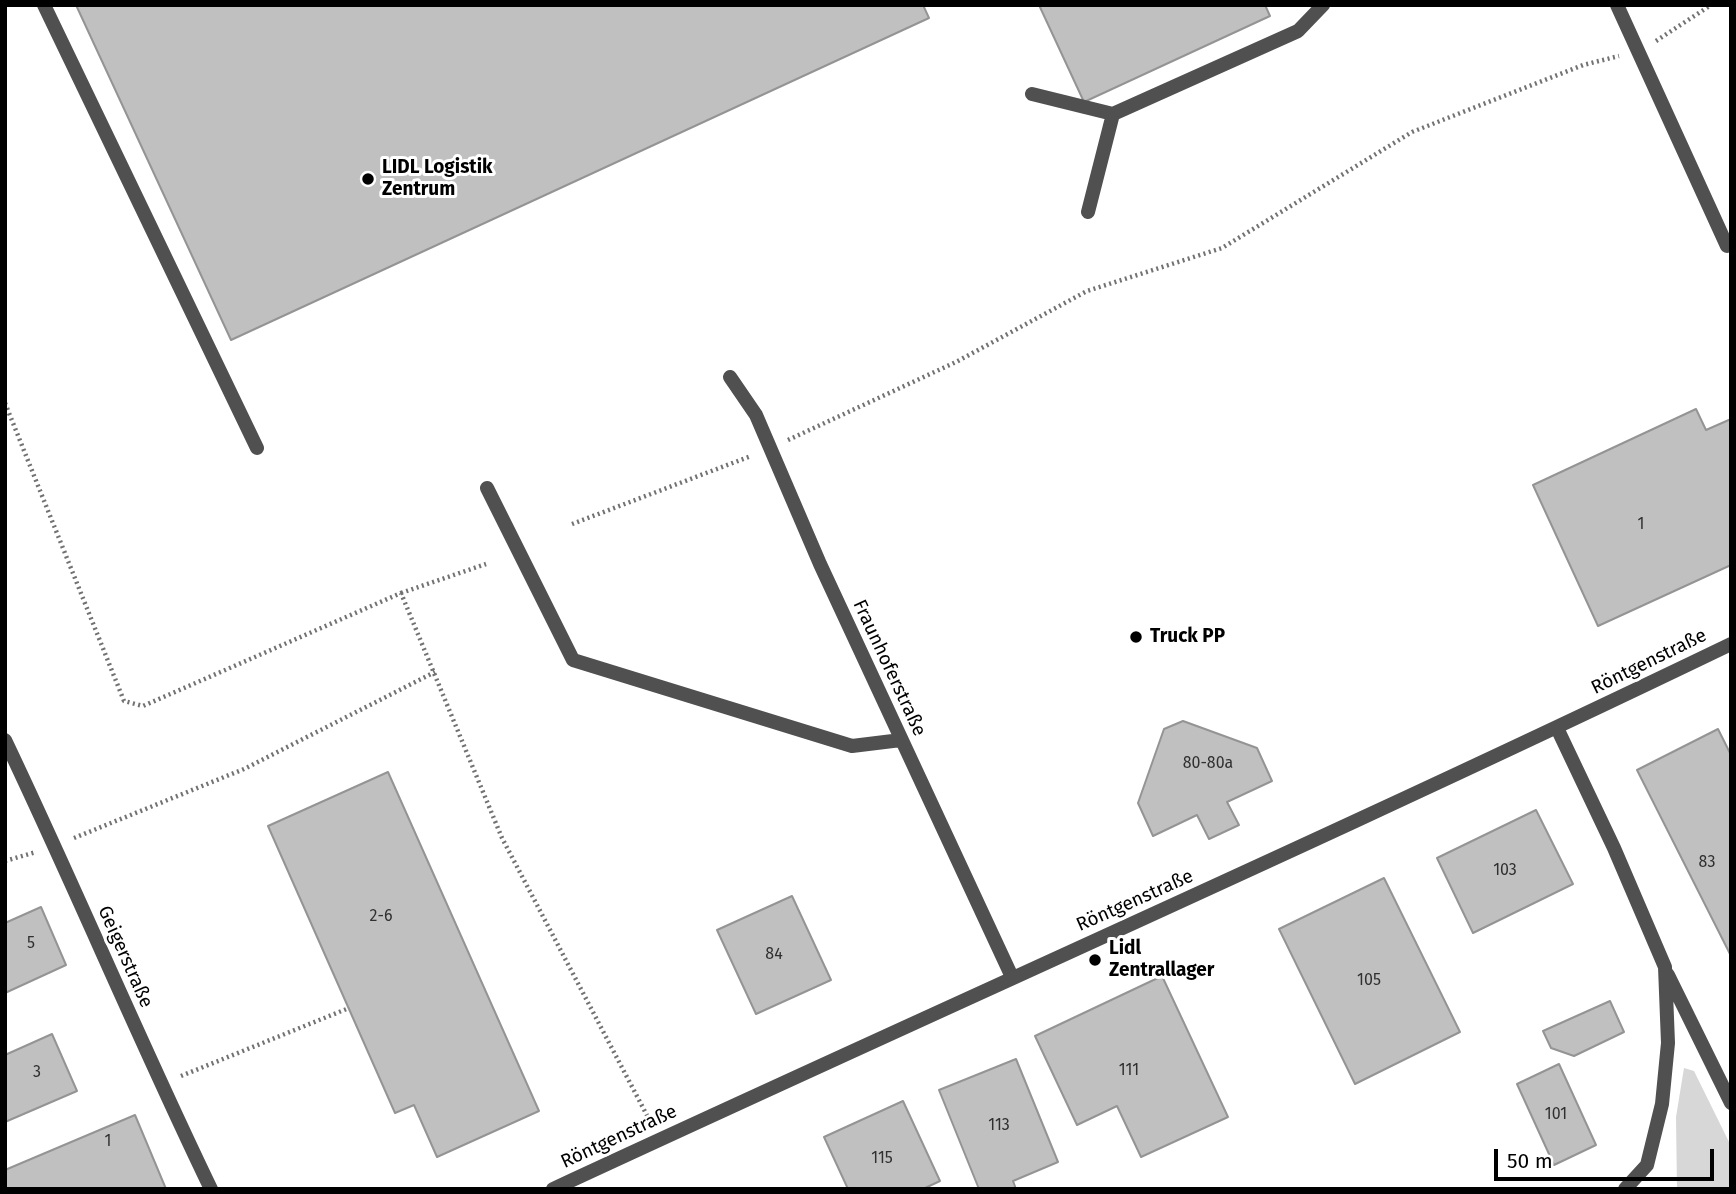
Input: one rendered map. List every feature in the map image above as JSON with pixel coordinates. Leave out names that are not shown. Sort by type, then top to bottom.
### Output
[{"type":"street","points":[[44,5],[257,449]]},
{"type":"street","points":[[1032,94],[1113,114],[1298,31],[1322,5]]},
{"type":"street","points":[[1617,5],[1730,244]]},
{"type":"street","points":[[1088,212],[1113,114]]},
{"type":"street","name":"Fraunhoferstraße","points":[[730,377],[756,415],[820,564],[1012,977]]},
{"type":"street","points":[[487,488],[573,660],[852,746],[901,740]]},
{"type":"street","name":"Röntgenstraße","points":[[553,1189],[1557,728],[1731,644]]},
{"type":"street","points":[[1557,728],[1614,848],[1665,967],[1731,1103]]},
{"type":"street","name":"Geigerstraße","points":[[5,740],[160,1084],[211,1189]]},
{"type":"street","points":[[1625,1189],[1647,1165],[1662,1104],[1668,1043],[1665,967]]},
{"type":"path","points":[[572,524],[771,448],[956,362],[1087,291],[1222,248],[1412,132],[1583,65],[1638,52],[1711,5]]},
{"type":"path","points":[[5,403],[41,487],[124,701],[144,706],[401,593],[486,564]]},
{"type":"path","points":[[401,593],[502,838],[660,1139]]},
{"type":"path","points":[[5,862],[55,846],[244,769],[435,672]]},
{"type":"path","points":[[160,1084],[349,1008]]},
{"type":"shaded area","points":[[1684,1068],[1694,1071],[1731,1146],[1731,1189],[1677,1189],[1676,1117]]},
{"type":"building","name":"LIDL Logistik Zentrum","points":[[76,5],[923,5],[929,18],[231,340]]},
{"type":"building","points":[[1039,5],[1265,5],[1270,16],[1084,102]]},
{"type":"building","points":[[1696,409],[1706,430],[1731,419],[1731,565],[1598,626],[1533,485]]},
{"type":"building","points":[[1183,721],[1257,748],[1272,781],[1227,802],[1239,825],[1209,839],[1197,815],[1153,836],[1138,803],[1164,729]]},
{"type":"building","points":[[1718,729],[1731,755],[1731,956],[1637,770]]},
{"type":"building","points":[[388,772],[539,1111],[437,1157],[414,1105],[395,1113],[268,826]]},
{"type":"building","points":[[1536,810],[1573,884],[1473,933],[1437,858]]},
{"type":"building","points":[[1384,878],[1460,1032],[1355,1084],[1279,929]]},
{"type":"building","points":[[792,896],[831,980],[756,1014],[717,930]]},
{"type":"building","points":[[41,907],[66,965],[5,993],[5,923]]},
{"type":"building","points":[[1162,976],[1228,1117],[1141,1157],[1117,1106],[1077,1125],[1035,1036]]},
{"type":"building","points":[[1610,1001],[1624,1032],[1574,1056],[1551,1048],[1543,1031]]},
{"type":"building","points":[[52,1034],[77,1091],[5,1122],[5,1055]]},
{"type":"building","points":[[1016,1059],[1058,1162],[1013,1181],[1016,1189],[979,1189],[939,1090]]},
{"type":"building","points":[[1559,1064],[1596,1145],[1554,1165],[1517,1084]]},
{"type":"building","points":[[903,1101],[940,1181],[923,1189],[848,1189],[824,1137]]},
{"type":"building","points":[[135,1115],[166,1189],[5,1189],[5,1170]]},
{"type":"place","name":"LIDL Logistik Zentrum","points":[[368,179]]},
{"type":"place","name":"Truck PP","points":[[1136,637]]},
{"type":"place","name":"Lidl Zentrallager","points":[[1095,960]]}]
